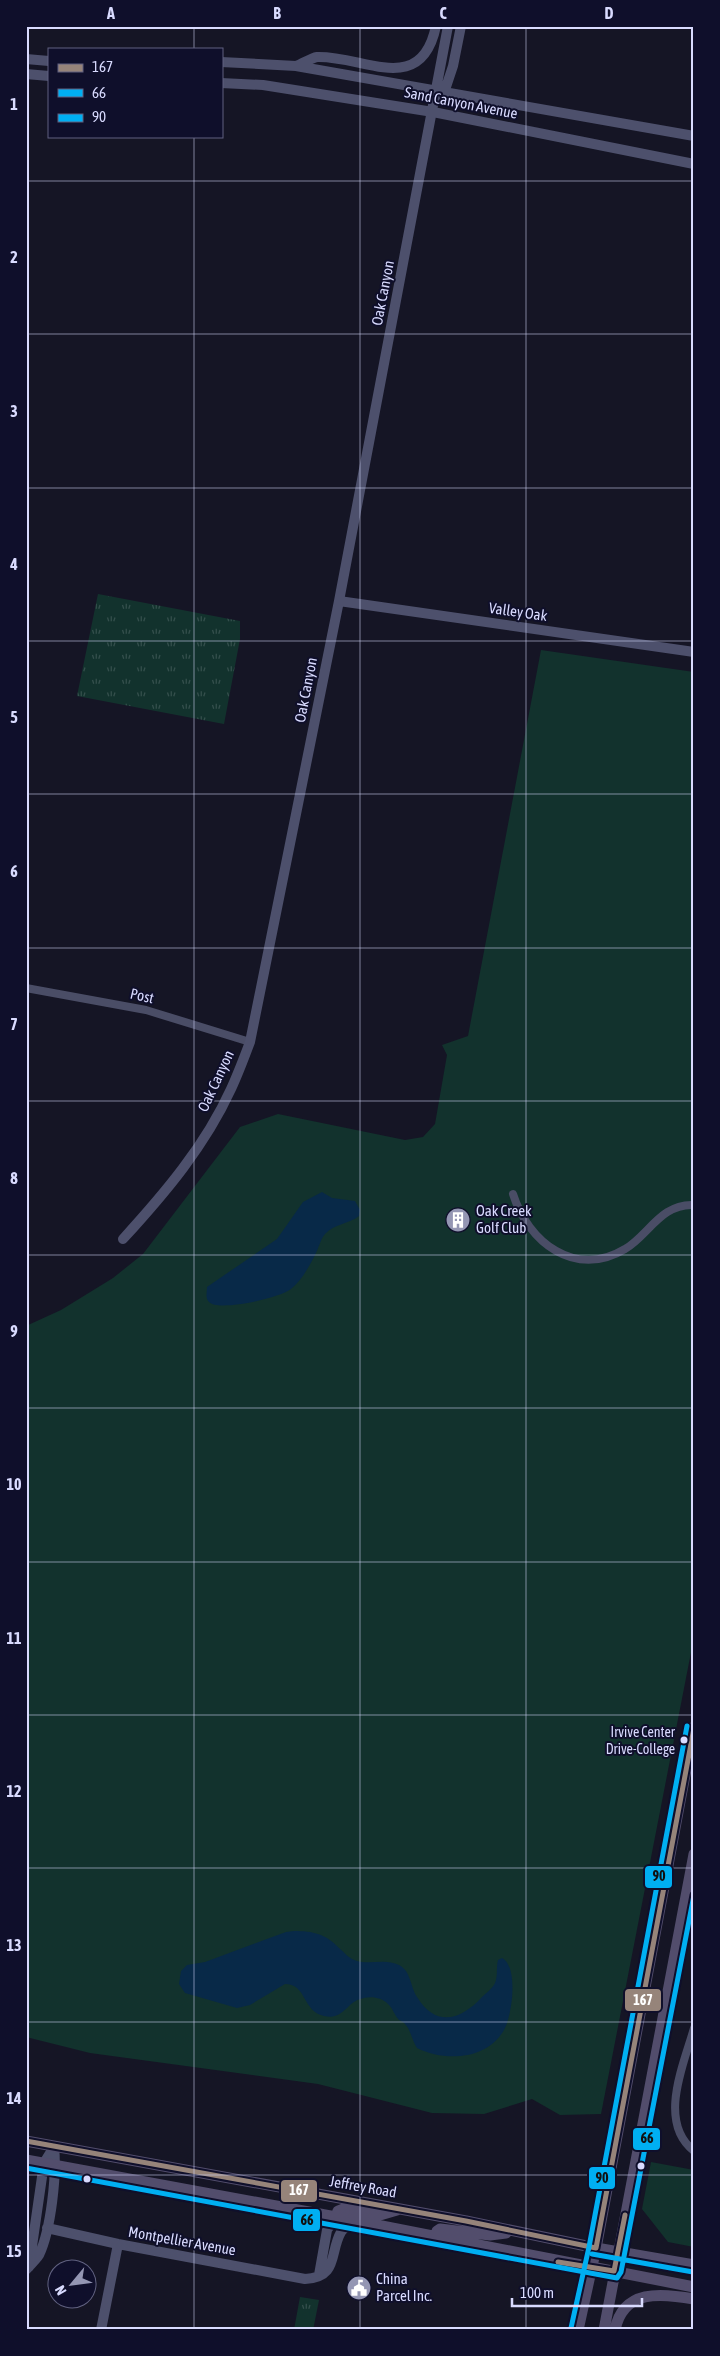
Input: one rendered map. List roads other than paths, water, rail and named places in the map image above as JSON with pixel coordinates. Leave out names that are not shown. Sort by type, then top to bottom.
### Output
[{"type":"main road","points":[[578,2330],[596,2248],[690,1772],[694,1727]]},
{"type":"main road","points":[[604,2330],[694,1854]]},
{"type":"main road","name":"Jeffrey Road","points":[[26,2141],[694,2265]]},
{"type":"main road","points":[[26,2160],[336,2217],[694,2287]]},
{"type":"main road","points":[[336,2217],[338,2211],[343,2209],[380,2216],[399,2209]]},
{"type":"main road","points":[[436,2237],[437,2231],[440,2229],[490,2235],[516,2232]]},
{"type":"main road","points":[[615,2330],[620,2315],[631,2302],[654,2295],[694,2298]]},
{"type":"street","points":[[296,66],[316,57],[389,68],[409,66],[417,62],[425,54],[433,40],[436,26]]},
{"type":"street","points":[[441,91],[448,26]]},
{"type":"street","points":[[432,112],[441,91],[461,26]]},
{"type":"street","points":[[26,59],[48,61]]},
{"type":"street","name":"Sand Canyon Avenue","points":[[222,62],[296,66],[694,136]]},
{"type":"street","points":[[26,74],[48,76]]},
{"type":"street","name":"Sand Canyon Avenue","points":[[222,83],[262,86],[432,112],[694,164]]},
{"type":"street","name":"Oak Canyon","points":[[122,1239],[156,1203],[211,1128],[232,1088],[250,1042],[339,601],[432,112]]},
{"type":"street","name":"Valley Oak","points":[[339,601],[694,652]]},
{"type":"street","name":"Post","points":[[26,988],[146,1010],[250,1042]]},
{"type":"street","points":[[513,1194],[518,1212],[532,1232],[559,1255],[582,1260],[607,1258],[626,1249],[648,1227],[666,1213],[683,1204],[694,1205]]},
{"type":"street","points":[[694,2028],[674,2106],[679,2129],[694,2151]]},
{"type":"street","points":[[27,2268],[44,2163],[54,2147]]},
{"type":"street","points":[[27,2268],[38,2257],[47,2228],[56,2166],[54,2147]]},
{"type":"street","points":[[316,2277],[327,2230],[336,2217]]},
{"type":"street","points":[[316,2277],[326,2272],[332,2262],[341,2232],[353,2221]]},
{"type":"street","name":"Montpellier Avenue","points":[[47,2228],[118,2244],[304,2279],[316,2277]]},
{"type":"street","points":[[101,2330],[118,2244]]},
{"type":"water","points":[[322,1192],[332,1198],[355,1201],[360,1210],[359,1216],[333,1228],[325,1234],[307,1269],[295,1286],[285,1293],[249,1303],[215,1305],[209,1302],[207,1287],[277,1239],[303,1202]]},
{"type":"water","points":[[294,1931],[324,1936],[349,1957],[357,1961],[388,1962],[399,1965],[406,1971],[417,1997],[424,2007],[440,2017],[457,2015],[474,2005],[494,1985],[498,1960],[502,1958],[511,1971],[512,1981],[511,2003],[504,2030],[497,2040],[476,2053],[465,2056],[440,2055],[417,2048],[407,2026],[397,2018],[390,2006],[379,1999],[364,1998],[354,2002],[338,2015],[328,2017],[312,2009],[297,1988],[292,1985],[285,1984],[250,2005],[237,2008],[185,1993],[179,1984],[181,1971],[187,1965],[205,1962],[286,1932]]},
{"type":"place","name":"Oak Creek Golf Club","points":[[458,1220]]},
{"type":"place","name":"Irvive Center Drive-College","points":[[684,1740]]},
{"type":"place","name":"China Parcel Inc.","points":[[359,2288]]}]
